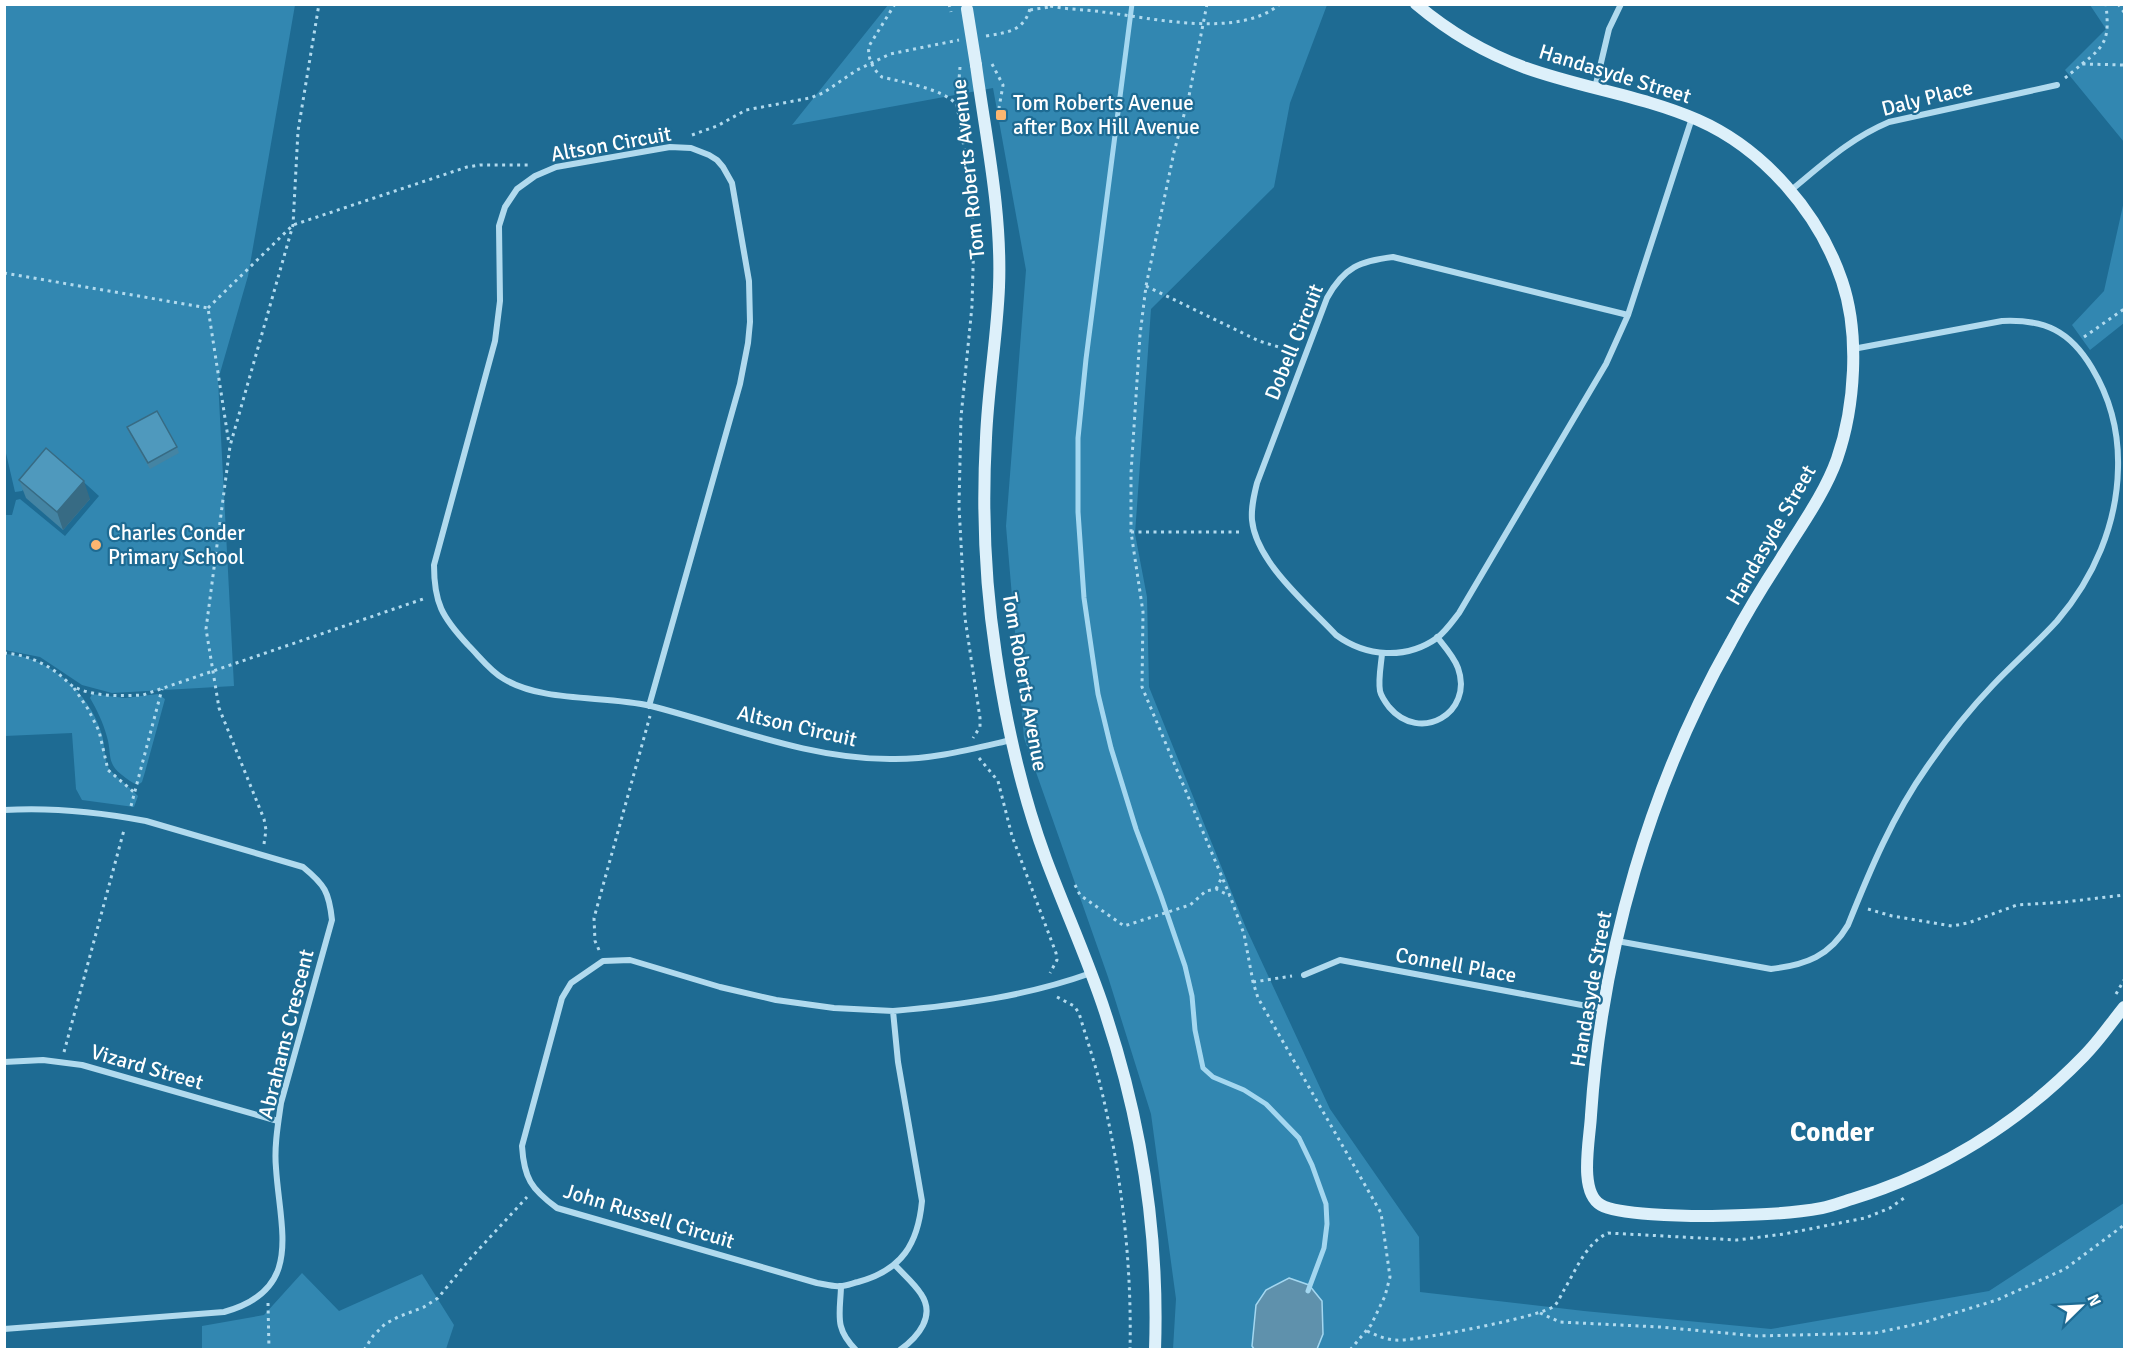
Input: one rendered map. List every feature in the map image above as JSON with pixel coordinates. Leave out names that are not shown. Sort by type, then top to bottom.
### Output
[{"type":"street","name":"Handasyde Street","points":[[1416,4],[1430,16],[1474,44],[1523,67],[1644,101],[1692,118],[1707,124],[1747,149],[1770,169],[1804,208],[1827,244],[1843,285],[1848,306],[1853,371],[1849,416],[1836,461],[1816,504],[1729,645],[1670,770],[1640,855],[1617,941],[1604,1009],[1593,1095],[1587,1178],[1589,1192],[1596,1203],[1620,1211],[1690,1216],[1750,1215],[1822,1208],[1870,1193],[1957,1156],[2041,1098],[2087,1053],[2124,1007]]},
{"type":"street","points":[[1595,88],[1609,29],[1621,4]]},
{"type":"street","name":"Tom Roberts Avenue","points":[[967,7],[992,162],[998,224],[999,286],[986,438],[984,526],[996,655],[1021,779],[1045,856],[1109,1024],[1130,1099],[1139,1142],[1151,1230],[1156,1315],[1155,1350]]},
{"type":"street","name":"Daly Place","points":[[1790,192],[1843,147],[1865,132],[1889,122],[2057,85]]},
{"type":"street","name":"Dobell Circuit","points":[[1628,315],[1393,257],[1366,261],[1349,270],[1336,282],[1328,298],[1257,483],[1251,509],[1254,530],[1259,546],[1273,568],[1336,635],[1346,642],[1382,654],[1405,652],[1427,644],[1437,637],[1459,613],[1606,364],[1628,315],[1692,118]]},
{"type":"street","name":"Altson Circuit","points":[[649,706],[737,396],[748,343],[749,281],[732,183],[723,167],[709,155],[691,148],[670,147],[556,167],[535,176],[517,189],[505,207],[499,226],[500,301],[495,341],[434,565],[436,594],[441,611],[455,631],[495,673],[532,691],[649,706],[843,757],[914,758],[1012,740]]},
{"type":"street","points":[[1617,941],[1771,969],[1794,967],[1827,951],[1843,934],[1877,854],[1927,767],[1977,703],[2057,620],[2083,585],[2102,547],[2118,489],[2118,450],[2112,412],[2097,377],[2074,342],[2042,324],[2002,321],[1852,349]]},
{"type":"street","points":[[1382,654],[1380,692],[1385,702],[1397,717],[1409,723],[1432,723],[1445,716],[1456,706],[1461,682],[1454,659],[1437,637]]},
{"type":"street","name":"Abrahams Crescent","points":[[4,810],[38,808],[93,811],[128,817],[303,867],[320,881],[330,899],[332,920],[278,1121],[275,1164],[283,1252],[280,1268],[272,1284],[261,1295],[242,1307],[224,1312],[4,1329]]},
{"type":"street","points":[[603,961],[630,960],[720,987],[776,1000],[834,1008],[893,1011],[993,999],[1032,991],[1091,973]]},
{"type":"street","name":"Connell Place","points":[[1304,975],[1340,960],[1604,1009]]},
{"type":"street","name":"John Russell Circuit","points":[[603,961],[571,983],[562,998],[522,1146],[527,1178],[539,1195],[557,1208],[817,1283],[841,1287],[876,1277],[895,1265],[910,1246],[920,1224],[922,1201],[898,1062],[893,1011]]},
{"type":"street","name":"Vizard Street","points":[[4,1062],[43,1060],[82,1065],[278,1121]]},
{"type":"street","points":[[895,1265],[922,1294],[926,1306],[926,1318],[921,1331],[912,1342],[900,1350]]},
{"type":"street","points":[[841,1287],[840,1326],[843,1338],[856,1350]]},
{"type":"path","points":[[262,855],[266,830],[264,819],[219,708],[206,629],[230,446],[293,225],[298,131],[319,4]]},
{"type":"path","points":[[895,4],[867,52],[876,72],[882,77],[936,92],[953,100],[957,105]]},
{"type":"path","points":[[949,4],[951,12]]},
{"type":"path","points":[[1043,4],[1050,7]]},
{"type":"path","points":[[1207,4],[1146,286],[1140,335],[1131,474],[1131,532],[1143,612],[1142,687],[1230,896],[1244,934],[1258,998],[1381,1213],[1390,1277],[1385,1296],[1371,1325],[1350,1350]]},
{"type":"path","points":[[1030,10],[1050,7],[1079,9],[1204,24],[1261,16],[1280,4]]},
{"type":"path","points":[[2057,85],[2099,51],[2106,38],[2108,21],[2106,4]]},
{"type":"path","points":[[2118,4],[2124,12]]},
{"type":"path","points":[[992,62],[1001,78],[1000,114]]},
{"type":"path","points":[[2082,64],[2124,65]]},
{"type":"path","points":[[4,273],[208,308],[230,446]]},
{"type":"path","points":[[1146,286],[1259,341],[1305,357]]},
{"type":"path","points":[[2074,342],[2082,339],[2124,309]]},
{"type":"path","points":[[1131,532],[1245,532],[1254,530]]},
{"type":"path","points":[[4,652],[28,658],[45,666],[73,686],[98,693],[122,696],[143,695],[436,594]]},
{"type":"path","points":[[73,686],[99,731],[108,770],[135,793]]},
{"type":"path","points":[[62,1063],[162,689]]},
{"type":"path","points":[[603,961],[595,941],[594,918],[651,716],[649,706]]},
{"type":"path","points":[[1216,889],[1222,877]]},
{"type":"path","points":[[1075,885],[1080,895],[1124,927],[1190,905],[1206,891],[1216,889],[1230,896]]},
{"type":"path","points":[[1857,904],[1892,916],[1952,926],[1968,923],[2017,905],[2065,902],[2124,894]]},
{"type":"path","points":[[1253,982],[1304,975]]},
{"type":"path","points":[[2114,996],[2124,980]]},
{"type":"path","points":[[364,1350],[385,1324],[424,1307],[438,1298],[469,1260],[535,1189]]},
{"type":"path","points":[[1539,1313],[1560,1322],[1660,1327],[1757,1336],[1875,1334],[1922,1323],[1997,1300],[2066,1269],[2124,1225]]},
{"type":"path","points":[[261,1295],[268,1302],[268,1350]]},
{"type":"shaded area","points":[[4,5],[295,5],[248,276],[218,380],[234,686],[112,693],[82,685],[40,657],[5,650],[5,515],[12,515],[16,500],[20,499],[65,536],[99,496],[54,455],[22,491],[15,492],[5,449]]},
{"type":"shaded area","points":[[888,5],[1327,5],[1290,103],[1274,187],[1151,309],[1135,534],[1147,597],[1149,687],[1246,928],[1330,1109],[1419,1237],[1420,1292],[1771,1329],[1989,1291],[2124,1203],[2124,1349],[1173,1349],[1176,1299],[1151,1114],[1108,977],[1024,738],[1006,526],[1026,270],[993,88],[792,125]]},
{"type":"shaded area","points":[[2090,5],[2124,5],[2124,142],[2065,70],[2106,29]]},
{"type":"shaded area","points":[[2124,201],[2124,323],[2090,350],[2072,325],[2104,291]]},
{"type":"shaded area","points":[[5,654],[21,656],[52,669],[78,691],[88,705],[102,735],[108,767],[138,796],[134,807],[82,800],[76,789],[72,733],[5,736]]},
{"type":"shaded area","points":[[92,694],[125,698],[158,694],[165,699],[142,782],[138,785],[117,771],[114,766],[110,758],[104,726],[90,698]]},
{"type":"shaded area","points":[[302,1273],[339,1311],[422,1274],[454,1325],[446,1349],[202,1349],[202,1326],[264,1315]]},
{"type":"shaded area","points":[[1289,1278],[1309,1285],[1322,1301],[1323,1334],[1317,1349],[1254,1349],[1252,1346],[1256,1305],[1266,1290]]},
{"type":"building","points":[[157,411],[177,447],[148,463],[127,427]]},
{"type":"building","points":[[46,448],[84,481],[57,512],[19,480]]},
{"type":"waterway","points":[[1132,4],[1086,359],[1078,438],[1078,512],[1084,598],[1098,694],[1111,748],[1136,829],[1185,966],[1203,1068],[1213,1077],[1244,1090],[1266,1104],[1299,1138],[1312,1165],[1326,1204],[1327,1224],[1324,1248],[1308,1291]]},
{"type":"place","name":"Tom Roberts Avenue after Box Hill Avenue","points":[[1001,115]]},
{"type":"place","name":"Charles Conder Primary School","points":[[96,545]]},
{"type":"district","name":"Conder","points":[[1832,1132]]}]
